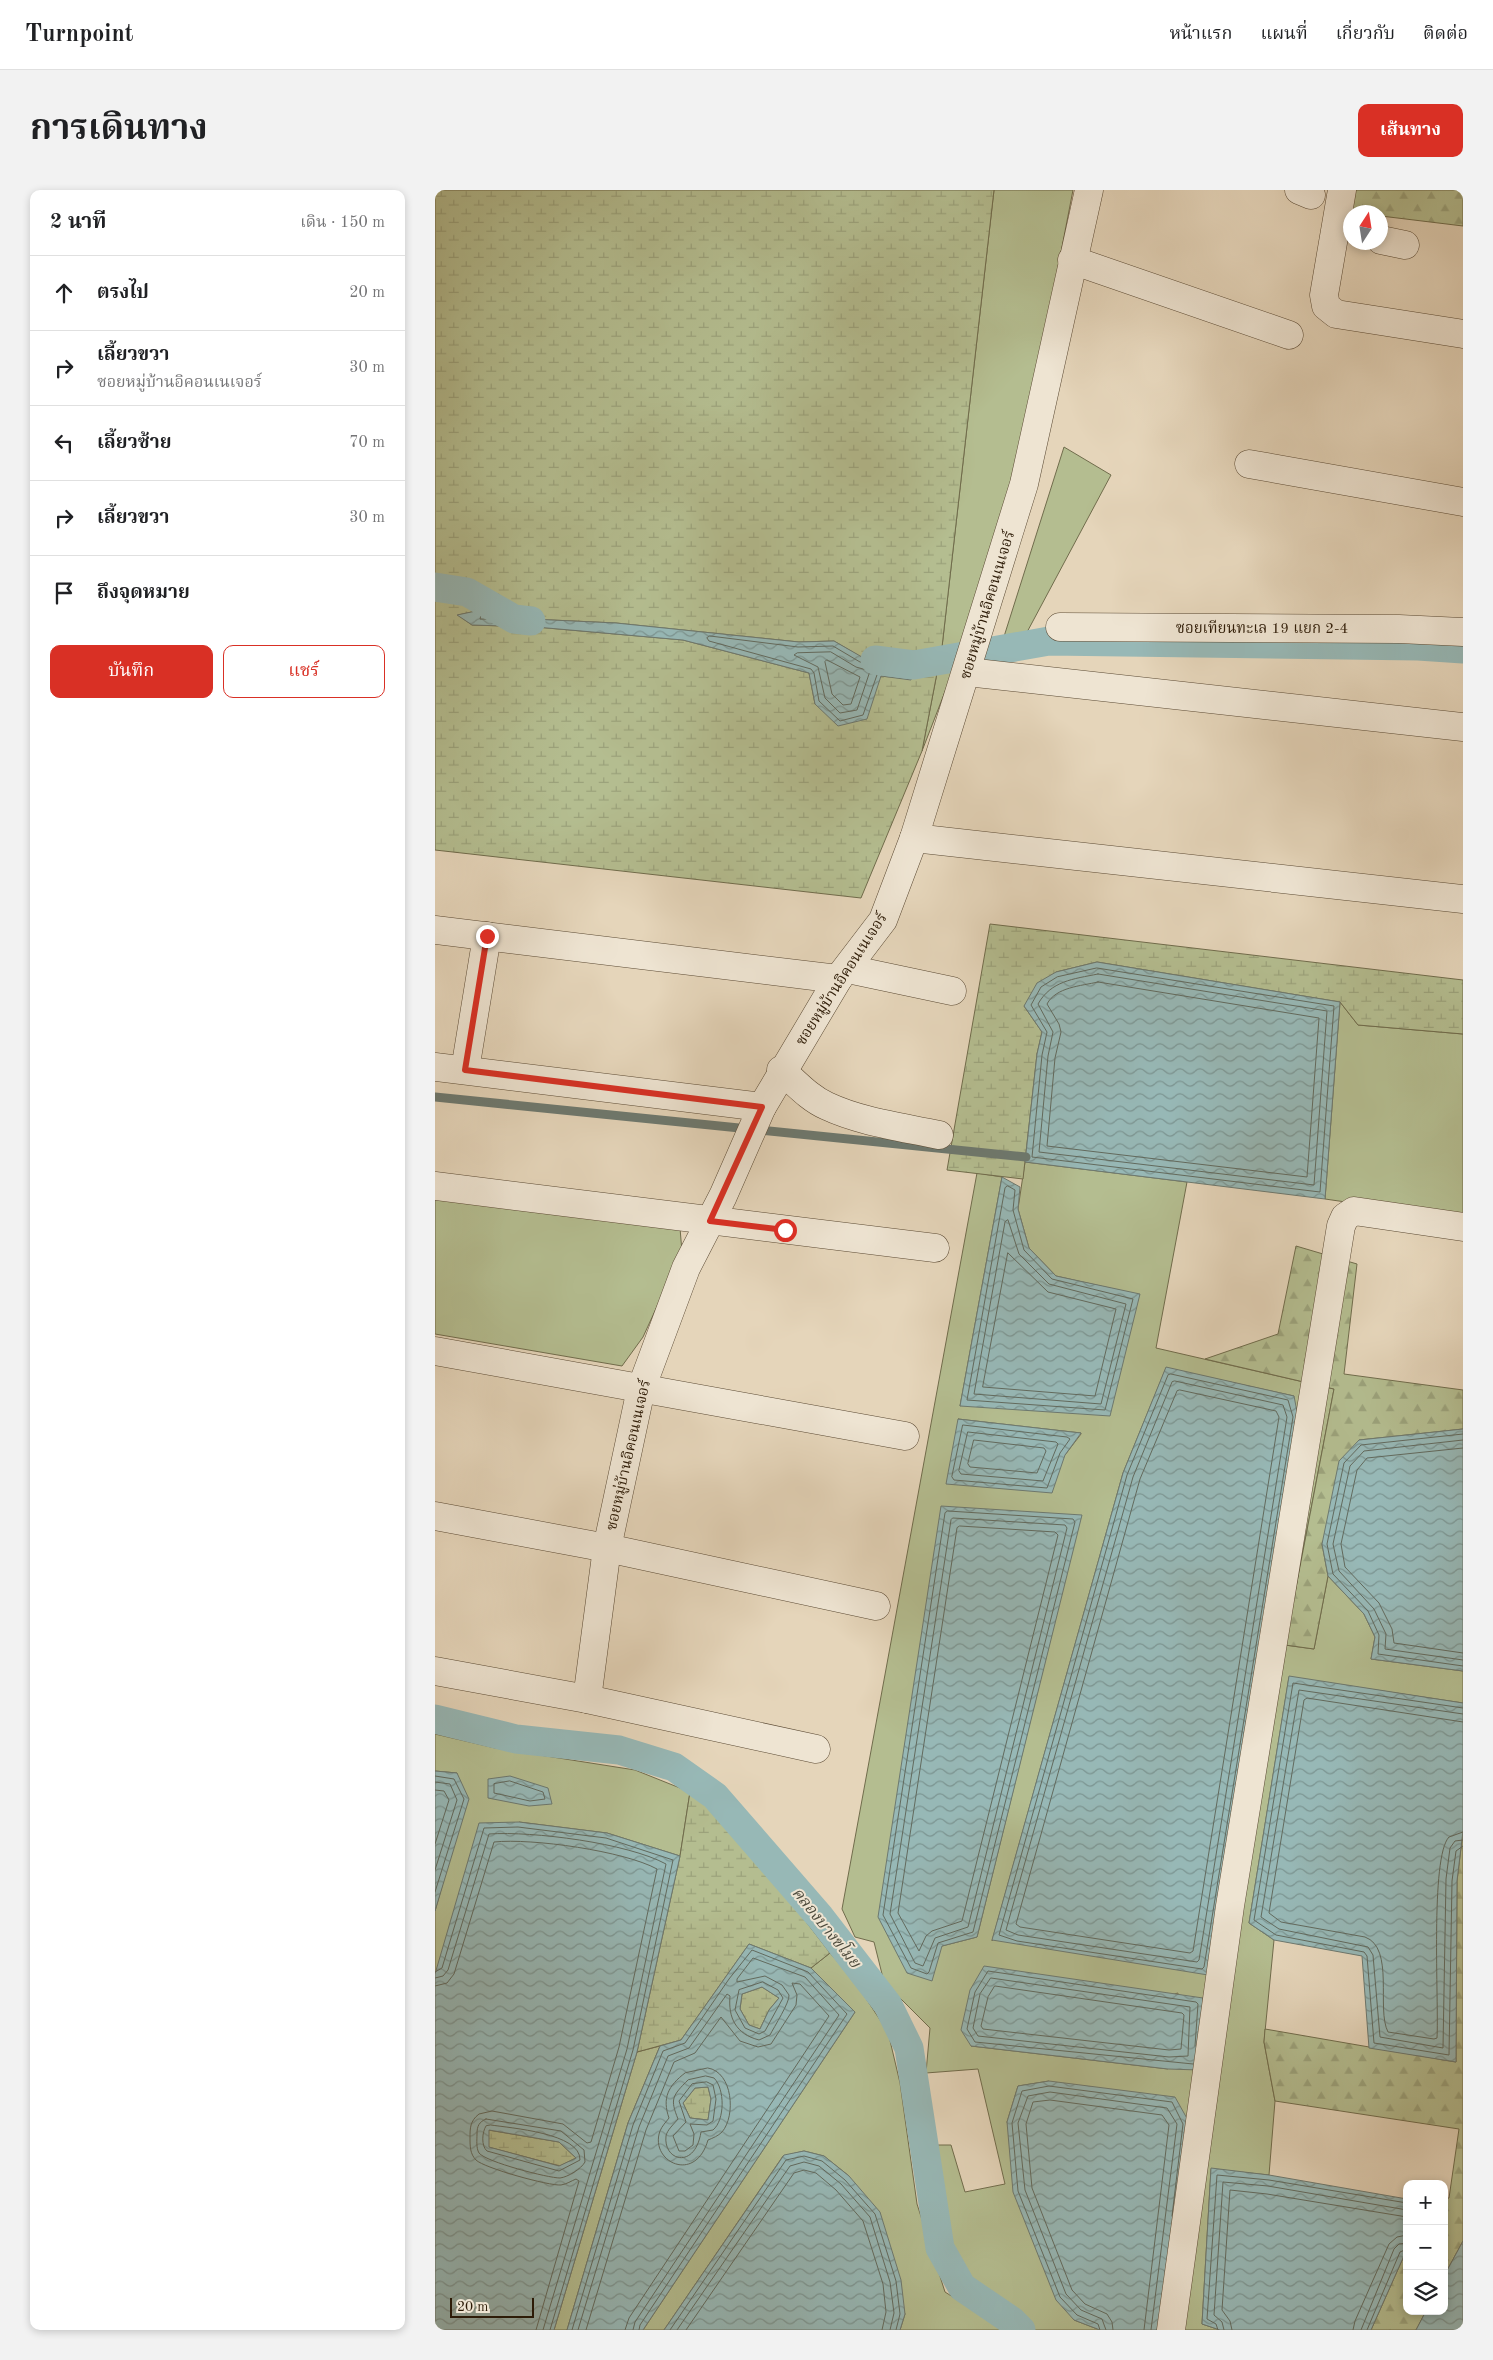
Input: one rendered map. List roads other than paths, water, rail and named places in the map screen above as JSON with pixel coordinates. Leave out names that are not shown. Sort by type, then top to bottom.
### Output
[{"type":"street","name":"ซอยหมู่บ้านอิคอนเนเจอร์","points":[[587,1699],[607,1548],[641,1389],[686,1268],[781,1070],[843,974],[883,920],[914,838],[1024,484],[1089,190]]},
{"type":"street","points":[[1342,190],[1343,233],[1325,295],[1326,306],[1336,314],[1463,334]]},
{"type":"street","points":[[1072,260],[1289,336]]},
{"type":"street","points":[[1249,464],[1463,502]]},
{"type":"street","name":"ซอยเทียนทะเล 19 แยก 2-4","points":[[1060,627],[1463,632]]},
{"type":"street","points":[[967,672],[1463,727]]},
{"type":"street","points":[[914,838],[1463,899]]},
{"type":"street","points":[[435,930],[843,974],[952,990]]},
{"type":"street","points":[[465,1070],[487,936]]},
{"type":"street","points":[[435,1067],[465,1070],[755,1123]]},
{"type":"street","points":[[781,1070],[807,1094],[827,1106],[853,1116],[939,1136]]},
{"type":"street","points":[[435,1186],[935,1248]]},
{"type":"street","points":[[1171,2330],[1230,1906],[1341,1226],[1345,1217],[1354,1211],[1463,1228]]},
{"type":"street","points":[[435,1351],[905,1436]]},
{"type":"street","points":[[435,1516],[607,1548],[876,1606]]},
{"type":"street","points":[[435,1671],[587,1699],[816,1749]]},
{"type":"water","points":[[498,594],[530,619],[616,623],[799,642],[834,641],[862,657],[914,665],[911,680],[881,676],[867,719],[838,726],[815,704],[809,673],[683,640],[536,627],[472,625],[457,615],[495,607]]},
{"type":"water","points":[[1097,962],[1340,1002],[1325,1199],[1025,1162],[1037,1054],[1042,1032],[1024,1006],[1037,983],[1056,972]]},
{"type":"water","points":[[1002,1177],[1020,1187],[1018,1209],[1029,1248],[1056,1276],[1140,1294],[1110,1416],[960,1406]]},
{"type":"water","points":[[1166,1367],[1294,1396],[1298,1417],[1208,1975],[992,1940],[1123,1473]]},
{"type":"water","points":[[958,1419],[1081,1433],[1065,1455],[1052,1493],[946,1484]]},
{"type":"water","points":[[1463,1429],[1463,1671],[1371,1659],[1375,1637],[1364,1614],[1328,1576],[1322,1544],[1339,1461],[1359,1440]]},
{"type":"water","points":[[941,1506],[1082,1515],[977,1937],[942,1946],[932,1981],[907,1973],[878,1917]]},
{"type":"water","points":[[1289,1676],[1463,1703],[1463,1831],[1457,1881],[1456,2062],[1369,2048],[1362,1956],[1274,1940],[1249,1923]]},
{"type":"water","points":[[435,1771],[457,1773],[469,1799],[435,1911]]},
{"type":"water","points":[[510,1776],[548,1788],[552,1804],[529,1806],[488,1798],[488,1779]]},
{"type":"water","points":[[519,1822],[607,1833],[680,1856],[637,2052],[554,2330],[435,2330],[435,1974],[479,1823]],"holes":[[[489,2130],[559,2142],[576,2158],[559,2166],[489,2147]]]},
{"type":"water","points":[[749,1944],[811,1968],[855,2012],[643,2330],[567,2330],[628,2123],[660,2046],[681,2040]],"holes":[[[762,1987],[779,1998],[769,2010],[760,2029],[749,2025],[740,2009],[742,1994]],[[708,2087],[711,2099],[708,2120],[690,2118],[683,2103],[695,2088]]]},
{"type":"water","points":[[984,1966],[1203,1998],[1199,2070],[1168,2069],[971,2046],[961,2030],[970,1990]]},
{"type":"water","points":[[1049,2081],[1175,2097],[1189,2122],[1159,2330],[1100,2330],[1074,2320],[1056,2300],[1013,2192],[1007,2122],[1018,2086]]},
{"type":"water","points":[[804,2151],[824,2156],[849,2176],[880,2212],[901,2280],[905,2314],[900,2330],[664,2330],[784,2155]]},
{"type":"water","points":[[1211,2168],[1269,2175],[1403,2198],[1403,2258],[1371,2330],[1220,2330],[1202,2324]]},
{"type":"water","points":[[1463,2241],[1463,2330],[1416,2330],[1424,2315],[1448,2315],[1448,2269]]},
{"type":"waterway","points":[[435,587],[467,592],[514,619],[531,621]]},
{"type":"waterway","points":[[875,660],[914,665],[1049,641],[1418,646],[1463,649]]},
{"type":"waterway","points":[[435,1097],[1026,1157]]},
{"type":"waterway","name":"คลองบางขโมย","points":[[435,1719],[516,1739],[619,1750],[674,1767],[715,1796],[820,1917],[888,2005],[909,2048],[940,2248],[962,2287],[1012,2321],[1021,2330]]}]
